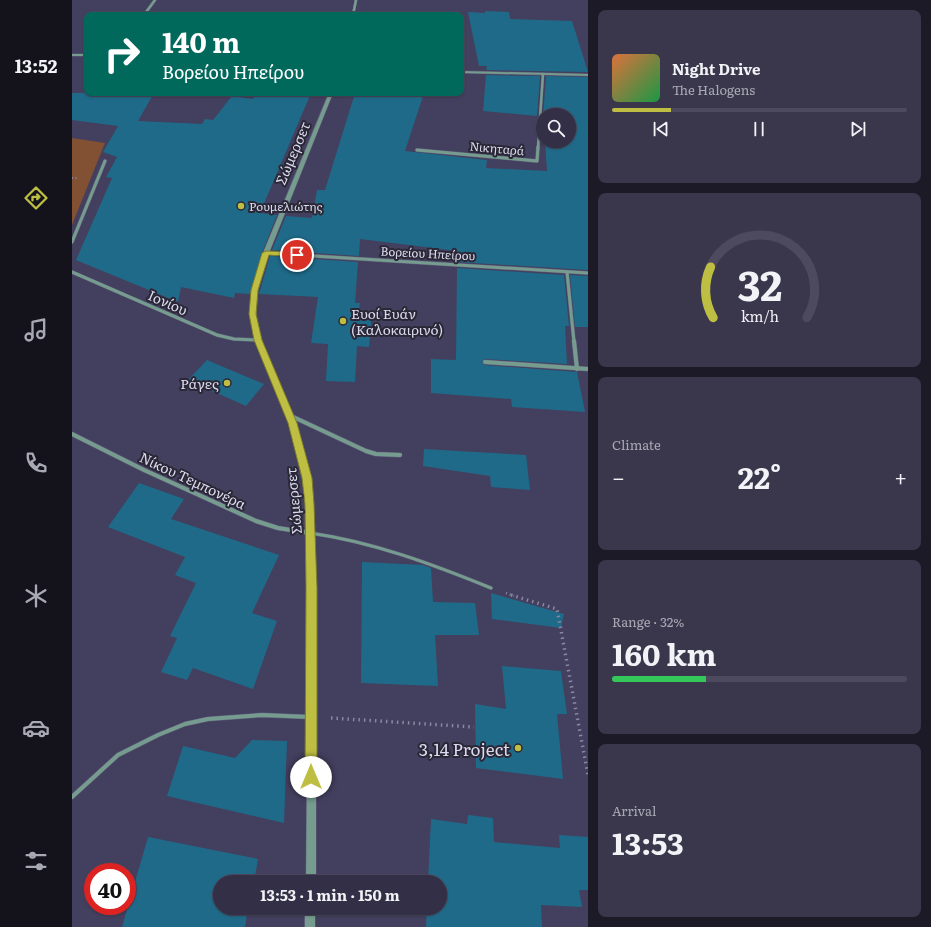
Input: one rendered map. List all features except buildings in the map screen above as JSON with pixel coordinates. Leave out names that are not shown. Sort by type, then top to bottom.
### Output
[{"type":"street","points":[[146,12],[155,0]]},
{"type":"street","points":[[354,12],[356,0]]},
{"type":"street","points":[[72,55],[84,55]]},
{"type":"street","points":[[464,72],[588,75]]},
{"type":"street","name":"Νικηταρά","points":[[417,150],[537,161],[543,74]]},
{"type":"street","name":"Σώμερσετ","points":[[311,875],[312,620],[307,478],[300,448],[289,415],[258,340],[253,323],[254,297],[266,253],[330,96]]},
{"type":"street","points":[[72,242],[105,161]]},
{"type":"street","name":"Βορείου Ηπείρου","points":[[266,253],[407,260],[588,273]]},
{"type":"street","name":"Ιονίου","points":[[72,272],[217,335],[234,339],[258,340]]},
{"type":"street","points":[[567,272],[577,369]]},
{"type":"street","points":[[485,362],[588,369]]},
{"type":"street","points":[[289,415],[366,451],[376,454],[400,456]]},
{"type":"street","name":"Νίκου Τεμπονέρα","points":[[72,434],[144,470],[256,521],[278,528],[310,533]]},
{"type":"street","points":[[310,915],[310,927]]},
{"type":"lane","points":[[310,533],[348,538],[387,549],[418,559],[491,588]]},
{"type":"lane","points":[[72,797],[118,755],[158,735],[185,724],[208,719],[262,715],[312,717]]},
{"type":"path","points":[[491,588],[557,609],[588,775]]},
{"type":"path","points":[[312,717],[474,727]]},
{"type":"shaded area","points":[[72,138],[105,143],[72,225]]},
{"type":"place","name":"Ρουμελιώτης","points":[[241,206]]},
{"type":"place","name":"Ευοί Ευάν (Καλοκαιρινό)","points":[[343,321]]},
{"type":"place","name":"Ράγες","points":[[227,383]]},
{"type":"place","name":"3,14 Project","points":[[518,748]]},
{"type":"route","points":[[297,255],[266,253],[255,290],[253,323],[264,356],[292,423],[304,462],[307,478],[312,588],[311,777]]}]
